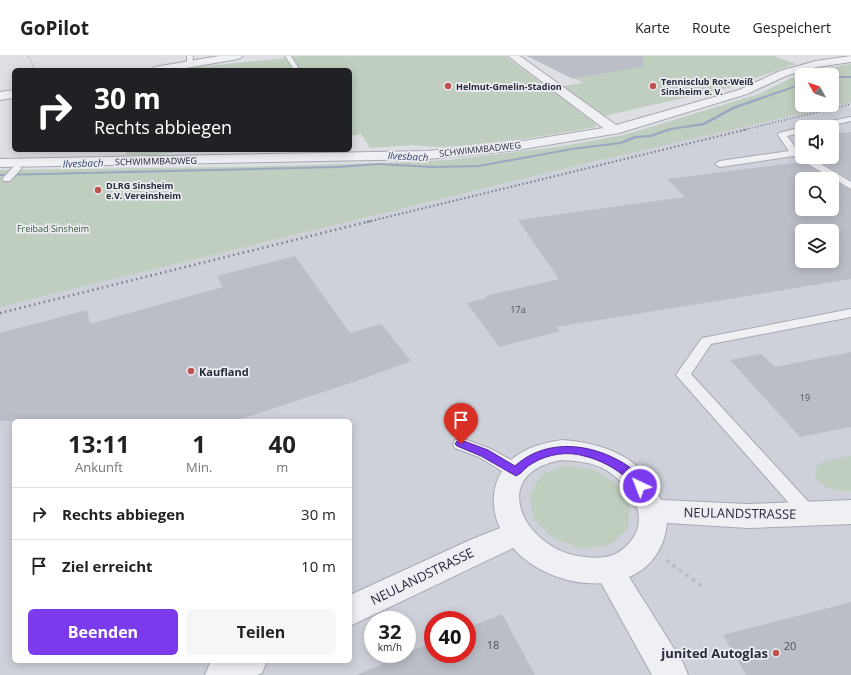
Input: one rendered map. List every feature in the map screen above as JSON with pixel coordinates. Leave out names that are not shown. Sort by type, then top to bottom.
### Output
[{"type":"street","points":[[162,68],[190,60],[238,56]]},
{"type":"street","points":[[513,56],[614,130]]},
{"type":"street","name":"SCHWIMMBADWEG","points":[[0,163],[428,155],[517,146],[614,130],[743,92],[784,73],[816,64],[851,59]]},
{"type":"street","points":[[0,96],[12,94]]},
{"type":"street","points":[[562,450],[602,456],[619,466],[635,478],[646,494],[652,511],[653,530],[645,548],[630,562],[609,570],[588,571],[567,568],[547,560],[536,552],[517,534],[509,517],[505,500],[508,485],[516,471],[528,460],[544,453],[562,450]]},
{"type":"street","name":"NEULANDSTRASSE","points":[[652,511],[748,516],[851,512]]},
{"type":"street","name":"NEULANDSTRASSE","points":[[352,610],[480,549],[517,534]]},
{"type":"street","points":[[609,570],[671,675]]},
{"type":"lane","points":[[288,56],[295,67]]},
{"type":"lane","points":[[839,122],[851,119]]},
{"type":"lane","points":[[795,132],[782,135],[795,149]]},
{"type":"lane","points":[[720,164],[795,156]]},
{"type":"lane","points":[[815,164],[850,185]]},
{"type":"lane","points":[[8,179],[17,168]]},
{"type":"lane","points":[[809,514],[683,375],[707,342],[851,313]]},
{"type":"lane","points":[[461,444],[485,453],[516,471]]},
{"type":"path","points":[[28,56],[34,68]]},
{"type":"path","points":[[666,560],[702,587]]},
{"type":"shaded area","points":[[851,102],[851,675],[0,675],[0,307],[664,145],[808,112],[839,112],[839,105]]},
{"type":"green space","name":"Helmut-Gmelin-Stadion","points":[[285,56],[505,56],[594,122],[596,127],[523,139],[461,146],[434,147],[413,145],[370,148],[361,134],[352,136],[352,68],[188,68],[286,58]]},
{"type":"green space","name":"Tennisclub Rot-Weiß Sinsheim e. V.","points":[[545,56],[773,56],[796,64],[749,80],[749,83],[604,116],[558,87],[583,83],[576,79],[582,77]]},
{"type":"green space","name":"Freibad Sinsheim","points":[[851,64],[851,102],[839,105],[839,68],[828,68]]},
{"type":"green space","name":"Freibad Sinsheim","points":[[795,77],[795,112],[808,112],[601,160],[0,307],[0,170],[237,167],[448,160],[557,147],[624,135],[759,94]]},
{"type":"green space","points":[[126,152],[178,152],[145,156],[126,155]]},
{"type":"green space","points":[[851,456],[851,491],[837,490],[824,486],[819,482],[816,477],[816,471],[819,463]]},
{"type":"green space","points":[[564,466],[591,469],[616,483],[630,504],[628,528],[611,545],[582,549],[553,538],[533,518],[530,494],[541,475]]},
{"type":"building","points":[[527,56],[643,56],[644,66],[573,79]]},
{"type":"building","points":[[851,132],[851,180],[825,164],[839,164],[839,133]]},
{"type":"building","points":[[795,163],[805,164],[819,172],[795,172],[795,216],[839,216],[839,184],[851,190],[851,279],[556,327],[560,331],[499,347],[467,303],[487,298],[485,296],[559,279],[518,220],[685,197],[667,179]]},
{"type":"building","name":"Kaufland","points":[[295,256],[350,333],[381,324],[411,361],[354,382],[241,419],[12,419],[12,421],[0,421],[0,333],[87,310],[90,324],[223,287],[217,276]]},
{"type":"building","points":[[851,352],[851,427],[800,437],[730,360],[762,354],[774,367]]},
{"type":"building","points":[[851,602],[851,675],[746,675],[723,635]]},
{"type":"building","points":[[502,614],[535,675],[357,675],[385,663],[416,663],[416,649],[424,646],[424,663],[476,663],[476,624]]},
{"type":"waterway","name":"Ilvesbach","points":[[839,77],[851,77]]},
{"type":"waterway","name":"Ilvesbach","points":[[0,175],[338,167],[379,164],[431,167],[479,166],[572,149],[621,143],[636,137],[651,136],[670,129],[704,124],[733,108],[795,86]]},
{"type":"railway","points":[[743,130],[851,104]]},
{"type":"railway","points":[[367,222],[748,129]]},
{"type":"railway","points":[[0,313],[371,221]]},
{"type":"place","name":"Helmut-Gmelin-Stadion","points":[[448,86]]},
{"type":"place","name":"Tennisclub Rot-Weiß Sinsheim e. V.","points":[[653,86]]},
{"type":"place","name":"DLRG Sinsheim e.V. Vereinsheim","points":[[98,190]]},
{"type":"place","name":"Kaufland","points":[[191,371]]},
{"type":"place","name":"junited Autoglas","points":[[776,653]]},
{"type":"route","points":[[461,444],[485,453],[516,471],[528,460],[544,453],[562,450],[582,451],[602,456],[619,466],[635,478],[640,486]]}]
